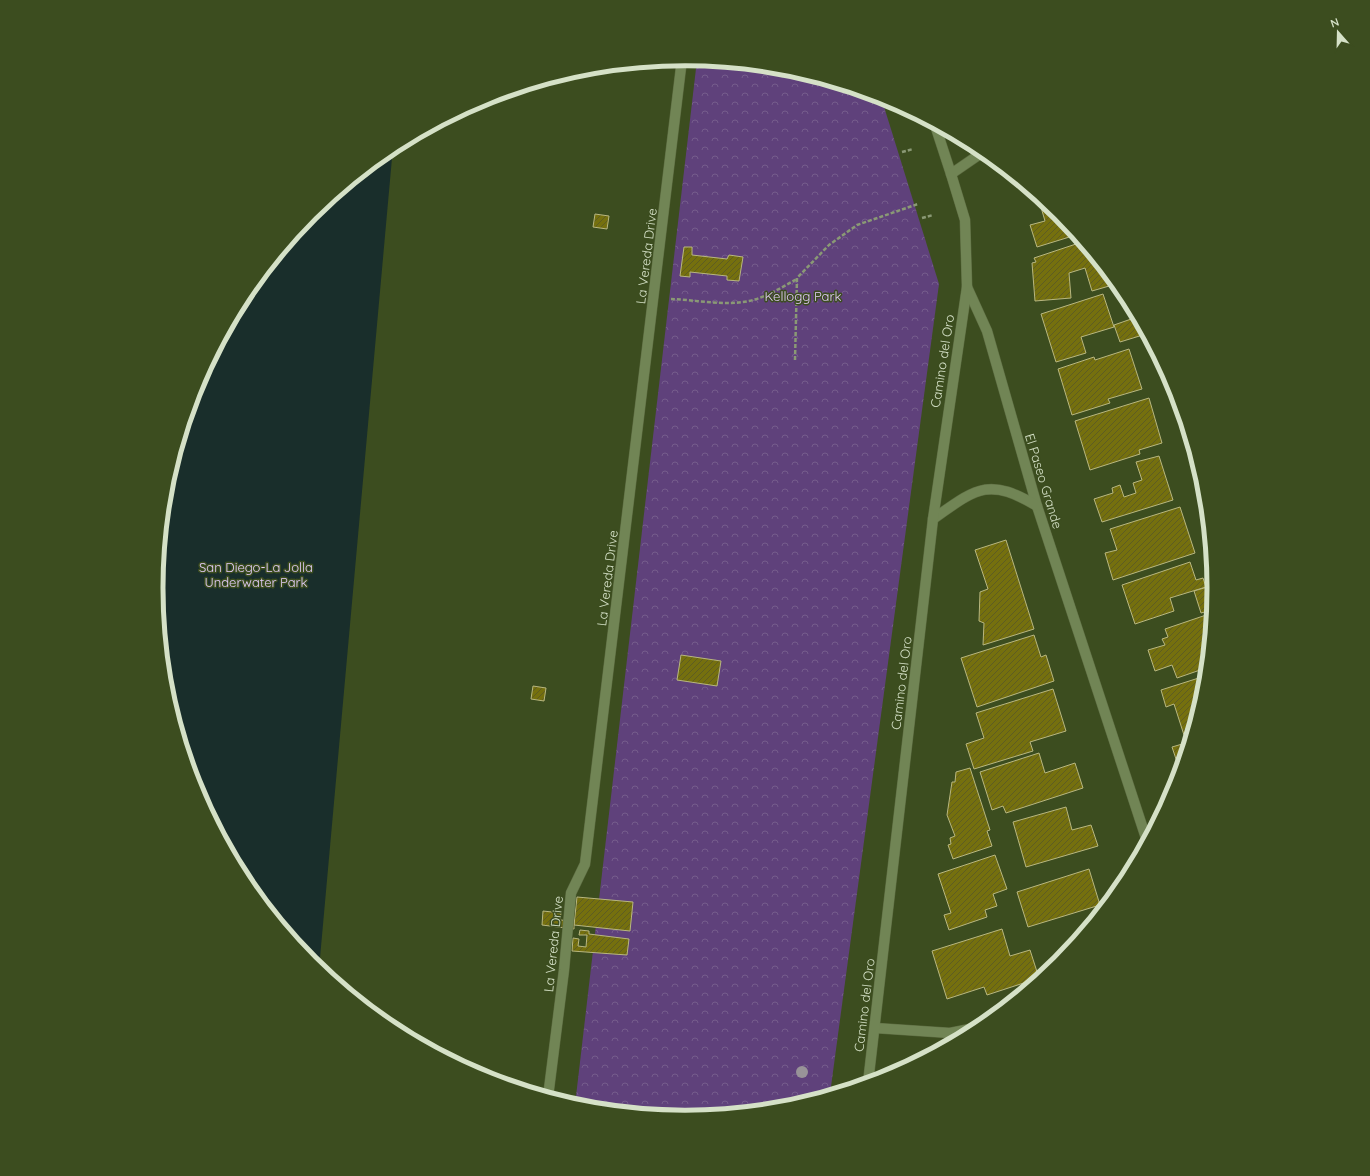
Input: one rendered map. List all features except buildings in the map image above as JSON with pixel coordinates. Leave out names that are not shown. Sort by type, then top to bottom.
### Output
[{"type":"street","name":"La Vereda Drive","points":[[549,1092],[564,970],[571,893],[584,864],[655,299],[681,66]]},
{"type":"street","name":"El Paseo Grande","points":[[937,131],[965,220],[967,287],[987,331],[1037,506],[1145,834]]},
{"type":"street","points":[[951,174],[977,156]]},
{"type":"street","name":"Camino del Oro","points":[[869,1076],[933,519],[967,287]]},
{"type":"street","points":[[933,519],[969,495],[986,489],[999,488],[1013,492],[1037,506]]},
{"type":"street","points":[[875,1028],[950,1033],[961,1031]]},
{"type":"path","points":[[902,152],[913,149]]},
{"type":"path","points":[[655,299],[728,302],[749,301],[771,294],[797,278],[829,245],[857,225],[918,204]]},
{"type":"path","points":[[922,218],[933,215]]},
{"type":"path","points":[[795,360],[797,278]]},
{"type":"green space","name":"Kellogg Park","points":[[696,66],[753,70],[787,76],[853,94],[884,105],[939,284],[831,1089],[787,1100],[753,1106],[719,1109],[651,1109],[617,1106],[576,1098]]},
{"type":"water","name":"San Diego-La Jolla Underwater Park","points":[[392,156],[320,960],[271,906],[251,878],[217,819],[191,756],[173,690],[167,656],[163,588],[167,520],[173,486],[191,420],[217,357],[233,327],[271,270],[316,219],[367,174]]}]
